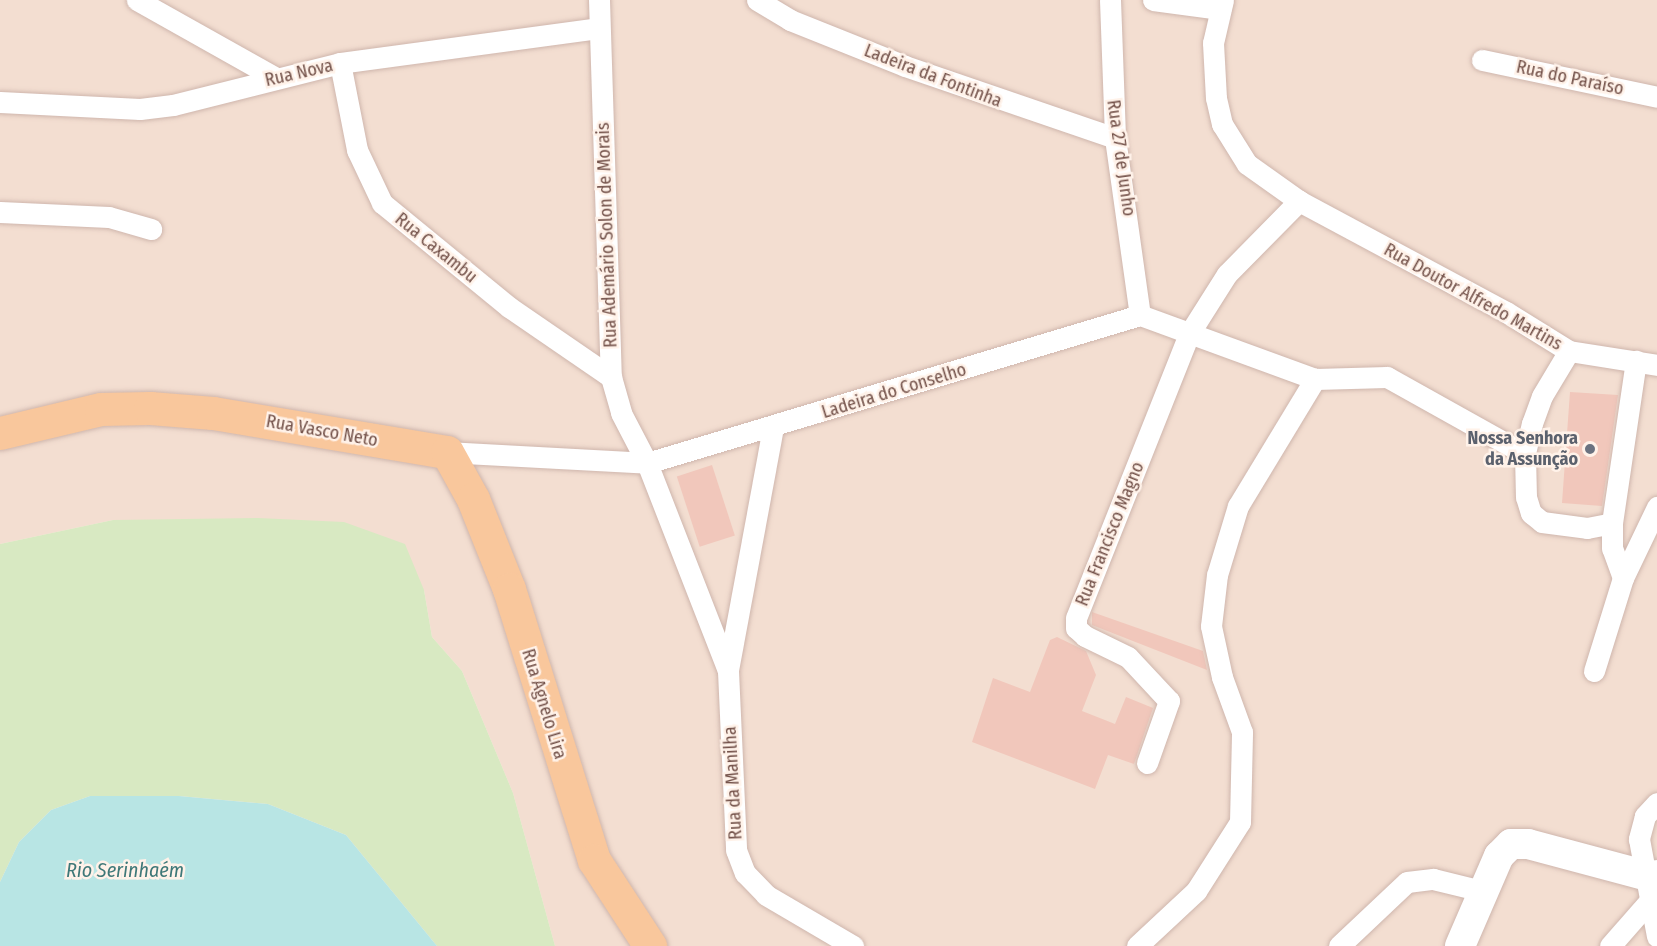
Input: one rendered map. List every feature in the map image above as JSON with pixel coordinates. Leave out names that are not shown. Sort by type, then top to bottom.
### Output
[{"type":"main road","name":"Rua Vasco Neto","points":[[0,434],[101,409],[150,408],[213,413],[447,453]]},
{"type":"main road","name":"Rua Agnelo Lira","points":[[447,453],[473,499],[509,589],[594,860],[618,902],[652,945]]},
{"type":"street","points":[[137,0],[274,77]]},
{"type":"street","name":"Rua Ademário Solon de Morais","points":[[599,0],[611,377],[621,413],[647,463]]},
{"type":"street","name":"Ladeira da Fontinha","points":[[757,0],[792,10],[1012,106],[1115,138]]},
{"type":"street","name":"Rua 27 de Junho","points":[[1110,0],[1115,138],[1140,315]]},
{"type":"street","points":[[1153,0],[1221,4]]},
{"type":"street","name":"Rua Doutor Alfredo Martins","points":[[1221,4],[1212,70],[1222,124],[1247,164],[1299,201],[1506,312],[1569,351],[1657,366]]},
{"type":"street","name":"Rua Nova","points":[[0,102],[140,109],[215,96],[274,77],[340,63],[599,28]]},
{"type":"street","name":"Rua do Paraíso","points":[[1482,60],[1657,96]]},
{"type":"street","name":"Rua Caxambu","points":[[340,63],[357,150],[382,203],[509,307],[611,377]]},
{"type":"street","points":[[1188,334],[1227,274],[1299,201]]},
{"type":"street","points":[[0,212],[109,217],[151,230]]},
{"type":"street","points":[[1140,315],[1315,379],[1387,377],[1525,454]]},
{"type":"street","name":"Ladeira do Conselho","points":[[647,463],[773,428],[1140,315]]},
{"type":"street","name":"Rua Francisco Magno","points":[[1148,763],[1169,701],[1128,657],[1084,636],[1076,628],[1076,618],[1188,334]]},
{"type":"street","points":[[1569,351],[1542,396],[1525,454],[1526,497],[1531,513],[1542,522],[1587,528],[1612,523]]},
{"type":"street","points":[[1623,578],[1612,548],[1612,523],[1636,361]]},
{"type":"street","points":[[1137,946],[1196,891],[1240,822],[1242,732],[1222,677],[1211,626],[1217,575],[1238,506],[1315,379]]},
{"type":"street","name":"Rua da Manilha","points":[[773,428],[728,671],[732,816],[736,850],[745,873],[766,895],[851,946]]},
{"type":"street","name":"Rua Vasco Neto","points":[[447,453],[647,463]]},
{"type":"street","name":"Rua da Manilha","points":[[647,463],[728,671]]},
{"type":"street","points":[[1594,671],[1623,578],[1657,507]]},
{"type":"street","points":[[1657,803],[1644,816],[1639,839],[1652,883],[1657,936]]},
{"type":"street","points":[[1460,946],[1482,891],[1503,849],[1518,843],[1652,883]]},
{"type":"street","points":[[1339,946],[1407,882],[1433,879],[1482,891]]},
{"type":"street","points":[[1610,946],[1652,883]]},
{"type":"shaded area","points":[[0,0],[1657,0],[1657,946],[555,946],[513,793],[462,671],[432,637],[424,590],[113,520],[0,544]]},
{"type":"green space","points":[[258,518],[344,522],[405,544],[424,590],[432,637],[462,671],[513,793],[555,946],[437,946],[346,835],[268,804],[179,796],[90,796],[51,810],[19,842],[0,882],[0,544],[113,520]]},
{"type":"water","name":"Rio Serinhaém","points":[[90,796],[179,796],[268,804],[346,835],[437,946],[0,946],[0,882],[19,842],[51,810]]},
{"type":"building","name":"Nossa Senhora da Assunção","points":[[1570,392],[1618,395],[1602,506],[1562,503]]},
{"type":"building","points":[[712,465],[735,535],[700,547],[677,476]]},
{"type":"building","points":[[1092,612],[1203,651],[1207,670],[1092,625]]},
{"type":"building","points":[[1057,637],[1086,651],[1096,675],[1082,711],[1115,724],[1126,697],[1153,708],[1134,764],[1108,755],[1095,789],[972,742],[993,678],[1030,692],[1050,640]]},
{"type":"place","name":"Nossa Senhora da Assunção","points":[[1590,449]]}]
